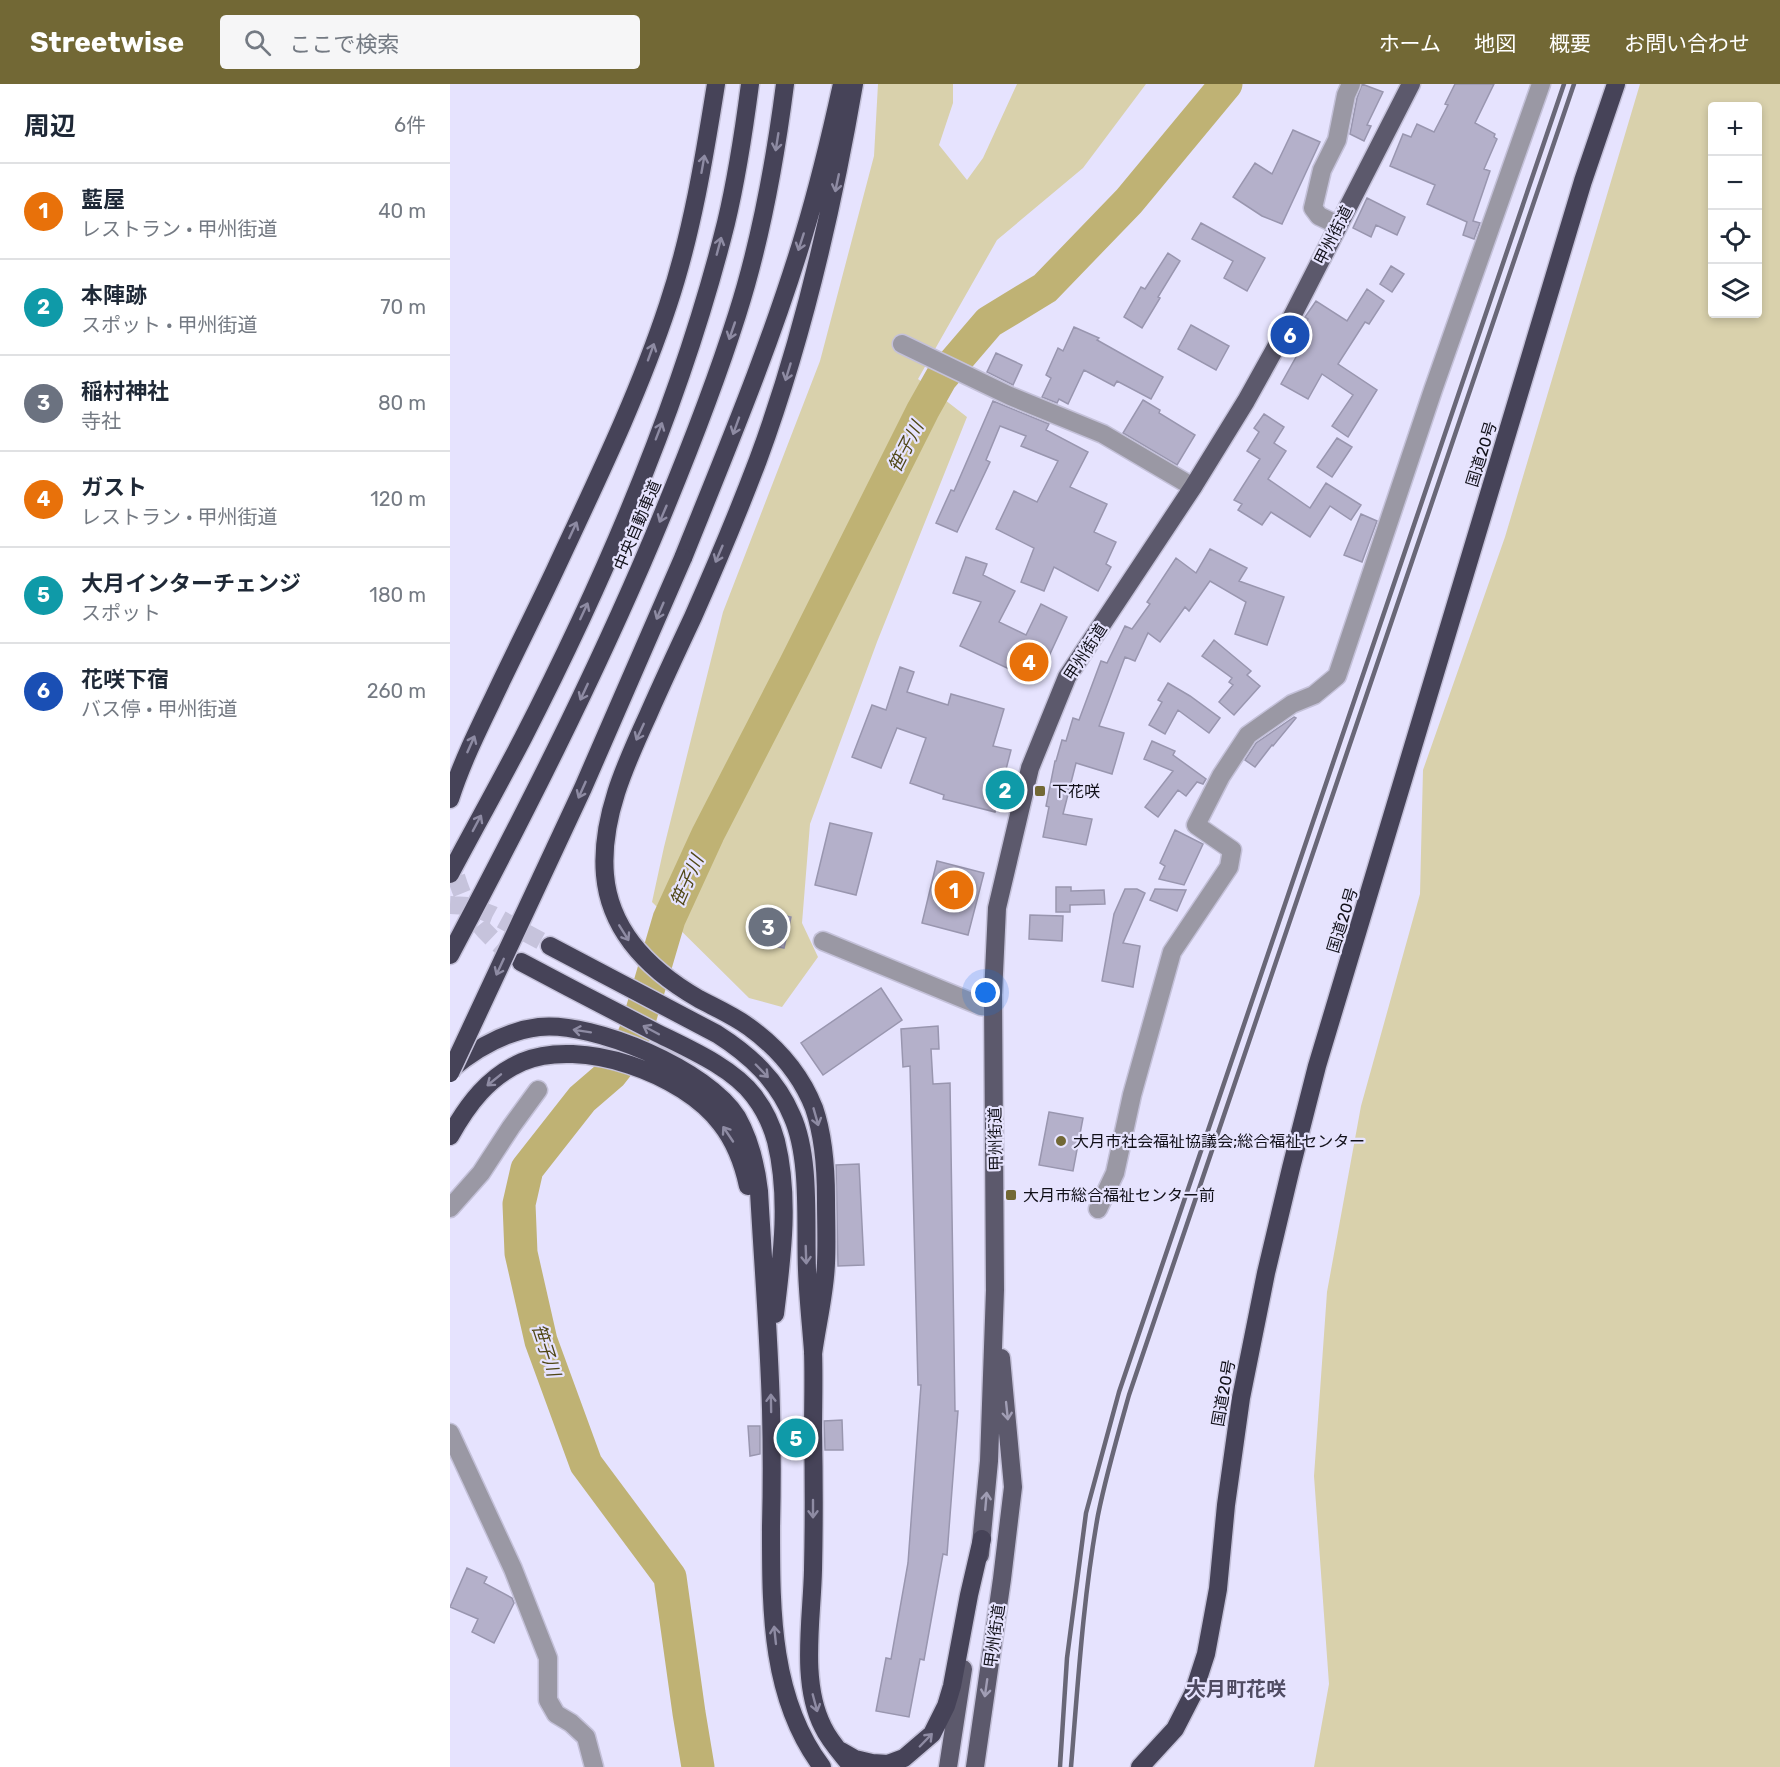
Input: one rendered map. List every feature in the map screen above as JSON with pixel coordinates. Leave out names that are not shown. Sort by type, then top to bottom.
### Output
[{"type":"highway","points":[[450,799],[473,739],[560,559],[644,372],[668,304],[686,240],[699,183],[716,84]]},
{"type":"highway","name":"中央自動車道","points":[[450,874],[523,738],[573,635],[615,543],[653,448],[704,302],[726,221],[743,138],[750,84]]},
{"type":"highway","name":"中央自動車道","points":[[450,955],[549,765],[601,657],[675,486],[708,402],[738,312],[761,226],[778,141],[785,84]]},
{"type":"highway","points":[[450,1072],[583,788],[732,439],[804,236],[842,84]]},
{"type":"highway","points":[[813,1353],[826,1265],[826,1168],[822,1138],[814,1110],[802,1084],[787,1061],[769,1043],[746,1024],[677,986],[637,952],[621,929],[611,905],[605,878],[604,850],[609,819],[629,756],[732,524],[758,460],[792,357],[806,313],[824,239],[841,164],[854,84]]},
{"type":"highway","name":"国道20号","points":[[1140,1767],[1175,1729],[1193,1694],[1206,1654],[1218,1589],[1226,1505],[1241,1398],[1266,1273],[1317,1066],[1566,238],[1616,84]]},
{"type":"highway","points":[[550,946],[736,1046],[768,1076],[782,1095],[794,1119],[804,1173],[807,1270],[813,1353],[813,1569],[809,1671],[814,1701],[822,1726],[852,1767]]},
{"type":"highway","points":[[529,966],[703,1057],[737,1080],[754,1095],[776,1140],[781,1166],[784,1226],[770,1355],[772,1611],[777,1658],[786,1694],[799,1730],[822,1767]]},
{"type":"highway","points":[[450,1072],[466,1056],[490,1042],[514,1033],[540,1027],[568,1028],[592,1032],[644,1050],[688,1084],[704,1106],[720,1122],[734,1143],[743,1166],[750,1192],[754,1254],[770,1355]]},
{"type":"highway","points":[[450,1136],[462,1114],[479,1092],[499,1074],[523,1061],[570,1053],[593,1055],[688,1084]]},
{"type":"highway","points":[[837,1749],[855,1758],[872,1763],[888,1764],[904,1758],[932,1734],[946,1706],[952,1686],[982,1539]]},
{"type":"main road","name":"甲州街道","points":[[948,1767],[982,1539],[989,1461],[995,1290],[993,1007],[997,908],[1030,768],[1067,677],[1194,487],[1246,401],[1411,84]]},
{"type":"main road","name":"甲州街道","points":[[975,1767],[1013,1487],[995,1290]]},
{"type":"street","points":[[1338,225],[1319,216],[1313,208],[1322,170],[1337,140],[1346,95],[1351,84]]},
{"type":"street","points":[[1098,1209],[1115,1173],[1132,1095],[1172,952],[1229,867],[1232,850],[1196,825],[1221,776],[1248,735],[1292,704],[1314,695],[1337,676],[1433,390],[1541,84]]},
{"type":"street","points":[[902,344],[1010,396],[1103,434],[1194,487]]},
{"type":"street","points":[[823,941],[981,1006],[993,1007]]},
{"type":"street","points":[[450,1209],[481,1173],[538,1090]]},
{"type":"street","points":[[450,1433],[513,1569],[548,1658],[549,1700],[556,1714],[586,1737],[594,1767]]},
{"type":"shaded area","points":[[878,84],[953,84],[953,103],[939,145],[967,180],[983,158],[1017,84],[1146,84],[1083,168],[997,240],[918,379],[967,417],[877,642],[810,824],[802,923],[818,957],[782,1007],[749,998],[652,902],[723,612],[820,361],[874,156]]},
{"type":"shaded area","points":[[1640,84],[1780,84],[1780,1767],[1314,1767],[1329,1684],[1314,1476],[1327,1292],[1361,1106],[1420,894],[1423,770],[1505,537]]},
{"type":"building","points":[[1362,84],[1383,92],[1367,125],[1371,126],[1364,141],[1350,134]]},
{"type":"building","points":[[1455,84],[1494,84],[1475,123],[1495,134],[1494,137],[1497,139],[1484,169],[1490,171],[1473,221],[1480,223],[1474,239],[1463,235],[1467,222],[1427,204],[1435,185],[1390,166],[1403,134],[1411,137],[1417,124],[1434,132],[1448,105],[1445,104]]},
{"type":"building","points":[[1293,130],[1320,142],[1282,224],[1262,216],[1233,197],[1255,163],[1272,174]]},
{"type":"building","points":[[1367,198],[1405,217],[1397,235],[1376,225],[1371,237],[1353,228]]},
{"type":"building","points":[[1201,223],[1265,258],[1247,291],[1224,278],[1233,261],[1192,239]]},
{"type":"building","points":[[1168,253],[1180,261],[1142,328],[1124,317],[1141,287],[1145,289]]},
{"type":"building","points":[[1391,266],[1404,274],[1392,292],[1380,284]]},
{"type":"building","points":[[1367,289],[1384,301],[1369,324],[1365,322],[1338,364],[1377,390],[1348,437],[1332,426],[1353,395],[1322,374],[1308,399],[1281,384],[1305,341],[1297,336],[1308,319],[1305,317],[1316,301],[1347,321]]},
{"type":"building","points":[[1191,325],[1229,346],[1216,370],[1178,349]]},
{"type":"building","points":[[1074,327],[1099,338],[1097,340],[1163,377],[1151,399],[1117,381],[1114,386],[1084,370],[1068,404],[1059,399],[1057,403],[1042,397],[1051,378],[1046,375],[1058,348],[1063,351]]},
{"type":"building","points":[[996,353],[1022,365],[1013,385],[987,372]]},
{"type":"building","points":[[1143,400],[1160,410],[1159,413],[1195,435],[1177,465],[1123,433]]},
{"type":"building","points":[[993,401],[1049,424],[1046,430],[1088,452],[1070,487],[1107,504],[1094,532],[1116,542],[1106,564],[1111,567],[1098,591],[1054,567],[1044,591],[1021,582],[1034,548],[996,529],[1014,491],[1037,502],[1058,461],[1021,446],[1026,436],[1000,426],[986,460],[990,462],[957,532],[936,523],[951,490],[954,491]]},
{"type":"building","points":[[1264,414],[1284,427],[1274,443],[1286,451],[1268,479],[1310,508],[1326,483],[1361,505],[1351,520],[1330,506],[1310,537],[1271,512],[1262,525],[1238,510],[1242,504],[1234,500],[1260,459],[1247,451],[1259,432],[1254,428]]},
{"type":"building","points":[[1337,438],[1352,447],[1332,477],[1317,467]]},
{"type":"building","points":[[1361,514],[1377,521],[1362,562],[1344,555]]},
{"type":"building","points":[[1210,549],[1247,568],[1239,581],[1284,597],[1267,645],[1235,634],[1246,602],[1210,581],[1189,611],[1185,607],[1160,642],[1148,633],[1135,661],[1125,657],[1099,726],[1124,733],[1112,774],[1076,763],[1063,814],[1092,819],[1086,845],[1043,837],[1049,807],[1046,806],[1055,761],[1062,740],[1066,741],[1073,718],[1079,720],[1101,661],[1107,663],[1125,626],[1132,629],[1150,604],[1147,602],[1176,558],[1196,573]]},
{"type":"building","points":[[966,557],[987,564],[983,575],[1015,591],[999,622],[1026,635],[1041,604],[1067,617],[1037,682],[960,646],[981,602],[953,593]]},
{"type":"building","points":[[1214,640],[1251,671],[1247,675],[1260,686],[1234,715],[1219,702],[1233,685],[1229,682],[1232,678],[1202,656]]},
{"type":"building","points":[[900,667],[914,672],[907,692],[948,705],[951,694],[1004,709],[993,746],[1011,750],[995,812],[943,799],[944,795],[910,783],[926,738],[897,728],[881,768],[852,757],[872,705],[886,710]]},
{"type":"building","points":[[1168,683],[1220,718],[1209,733],[1178,710],[1165,734],[1149,725],[1162,702],[1158,700]]},
{"type":"building","points":[[1294,717],[1296,718],[1255,767],[1245,760],[1256,743]]},
{"type":"building","points":[[1152,741],[1175,751],[1173,755],[1206,779],[1203,784],[1197,782],[1186,796],[1178,790],[1158,817],[1145,807],[1173,771],[1144,759]]},
{"type":"building","points":[[830,823],[872,833],[856,895],[815,885]]},
{"type":"building","points":[[1175,830],[1203,844],[1184,885],[1159,879],[1165,866],[1160,863]]},
{"type":"building","points":[[937,861],[984,873],[968,935],[922,923]]},
{"type":"building","points":[[1056,887],[1071,887],[1071,891],[1104,890],[1105,904],[1070,905],[1070,912],[1056,912]]},
{"type":"building","points":[[1125,889],[1137,889],[1145,893],[1123,943],[1140,946],[1133,987],[1102,981],[1114,914]]},
{"type":"building","points":[[1155,889],[1186,890],[1177,911],[1150,900]]},
{"type":"building","points":[[769,912],[791,917],[784,948],[765,944],[767,936],[747,932],[750,918],[767,922]]},
{"type":"building","points":[[1030,915],[1063,916],[1062,941],[1029,939]]},
{"type":"building","points":[[881,988],[902,1020],[823,1075],[801,1043]]},
{"type":"building","points":[[938,1026],[939,1049],[931,1049],[933,1084],[950,1083],[955,1411],[958,1411],[947,1555],[943,1554],[924,1660],[920,1659],[909,1717],[876,1711],[886,1658],[891,1659],[908,1563],[921,1385],[918,1385],[910,1066],[903,1067],[901,1029]]},
{"type":"building","name":"大月市社会福祉協議会;総合福祉センター","points":[[1049,1112],[1083,1118],[1073,1171],[1039,1165]]},
{"type":"building","points":[[859,1164],[864,1265],[838,1266],[836,1165]]},
{"type":"building","points":[[842,1420],[843,1450],[825,1450],[824,1421]]},
{"type":"building","points":[[802,1423],[802,1451],[783,1452],[783,1424]]},
{"type":"building","points":[[748,1426],[760,1426],[760,1454],[750,1456]]},
{"type":"building","points":[[467,1568],[487,1577],[484,1583],[512,1598],[514,1603],[494,1643],[472,1632],[478,1619],[450,1607]]},
{"type":"waterway","name":"笹子川","points":[[698,1767],[670,1577],[586,1464],[541,1341],[521,1253],[519,1204],[527,1169],[582,1099],[611,1074],[625,1056],[637,1028],[669,919],[708,834],[941,378],[989,322],[1045,288],[1129,201],[1226,84]]},
{"type":"tunnel","points":[[450,850],[460,887],[471,913],[480,926],[517,959]]},
{"type":"tunnel","points":[[450,905],[469,906],[493,915],[550,946]]},
{"type":"railway","points":[[1060,1767],[1067,1658],[1086,1513],[1119,1392],[1564,84]]},
{"type":"railway","points":[[1071,1767],[1088,1578],[1098,1515],[1129,1395],[1574,84]]},
{"type":"place","name":"花咲下宿","points":[[1290,335]]},
{"type":"place","name":"ガスト","points":[[1029,662]]},
{"type":"place","name":"本陣跡","points":[[1005,790]]},
{"type":"place","name":"下花咲","points":[[1040,791]]},
{"type":"place","name":"藍屋","points":[[954,890]]},
{"type":"place","name":"稲村神社","points":[[768,927]]},
{"type":"place","name":"大月市社会福祉協議会;総合福祉センター","points":[[1061,1141]]},
{"type":"place","name":"大月市総合福祉センター前","points":[[1011,1195]]},
{"type":"place","name":"大月インターチェンジ","points":[[796,1438]]},
{"type":"district","name":"大月町花咲","points":[[1236,1689]]}]
